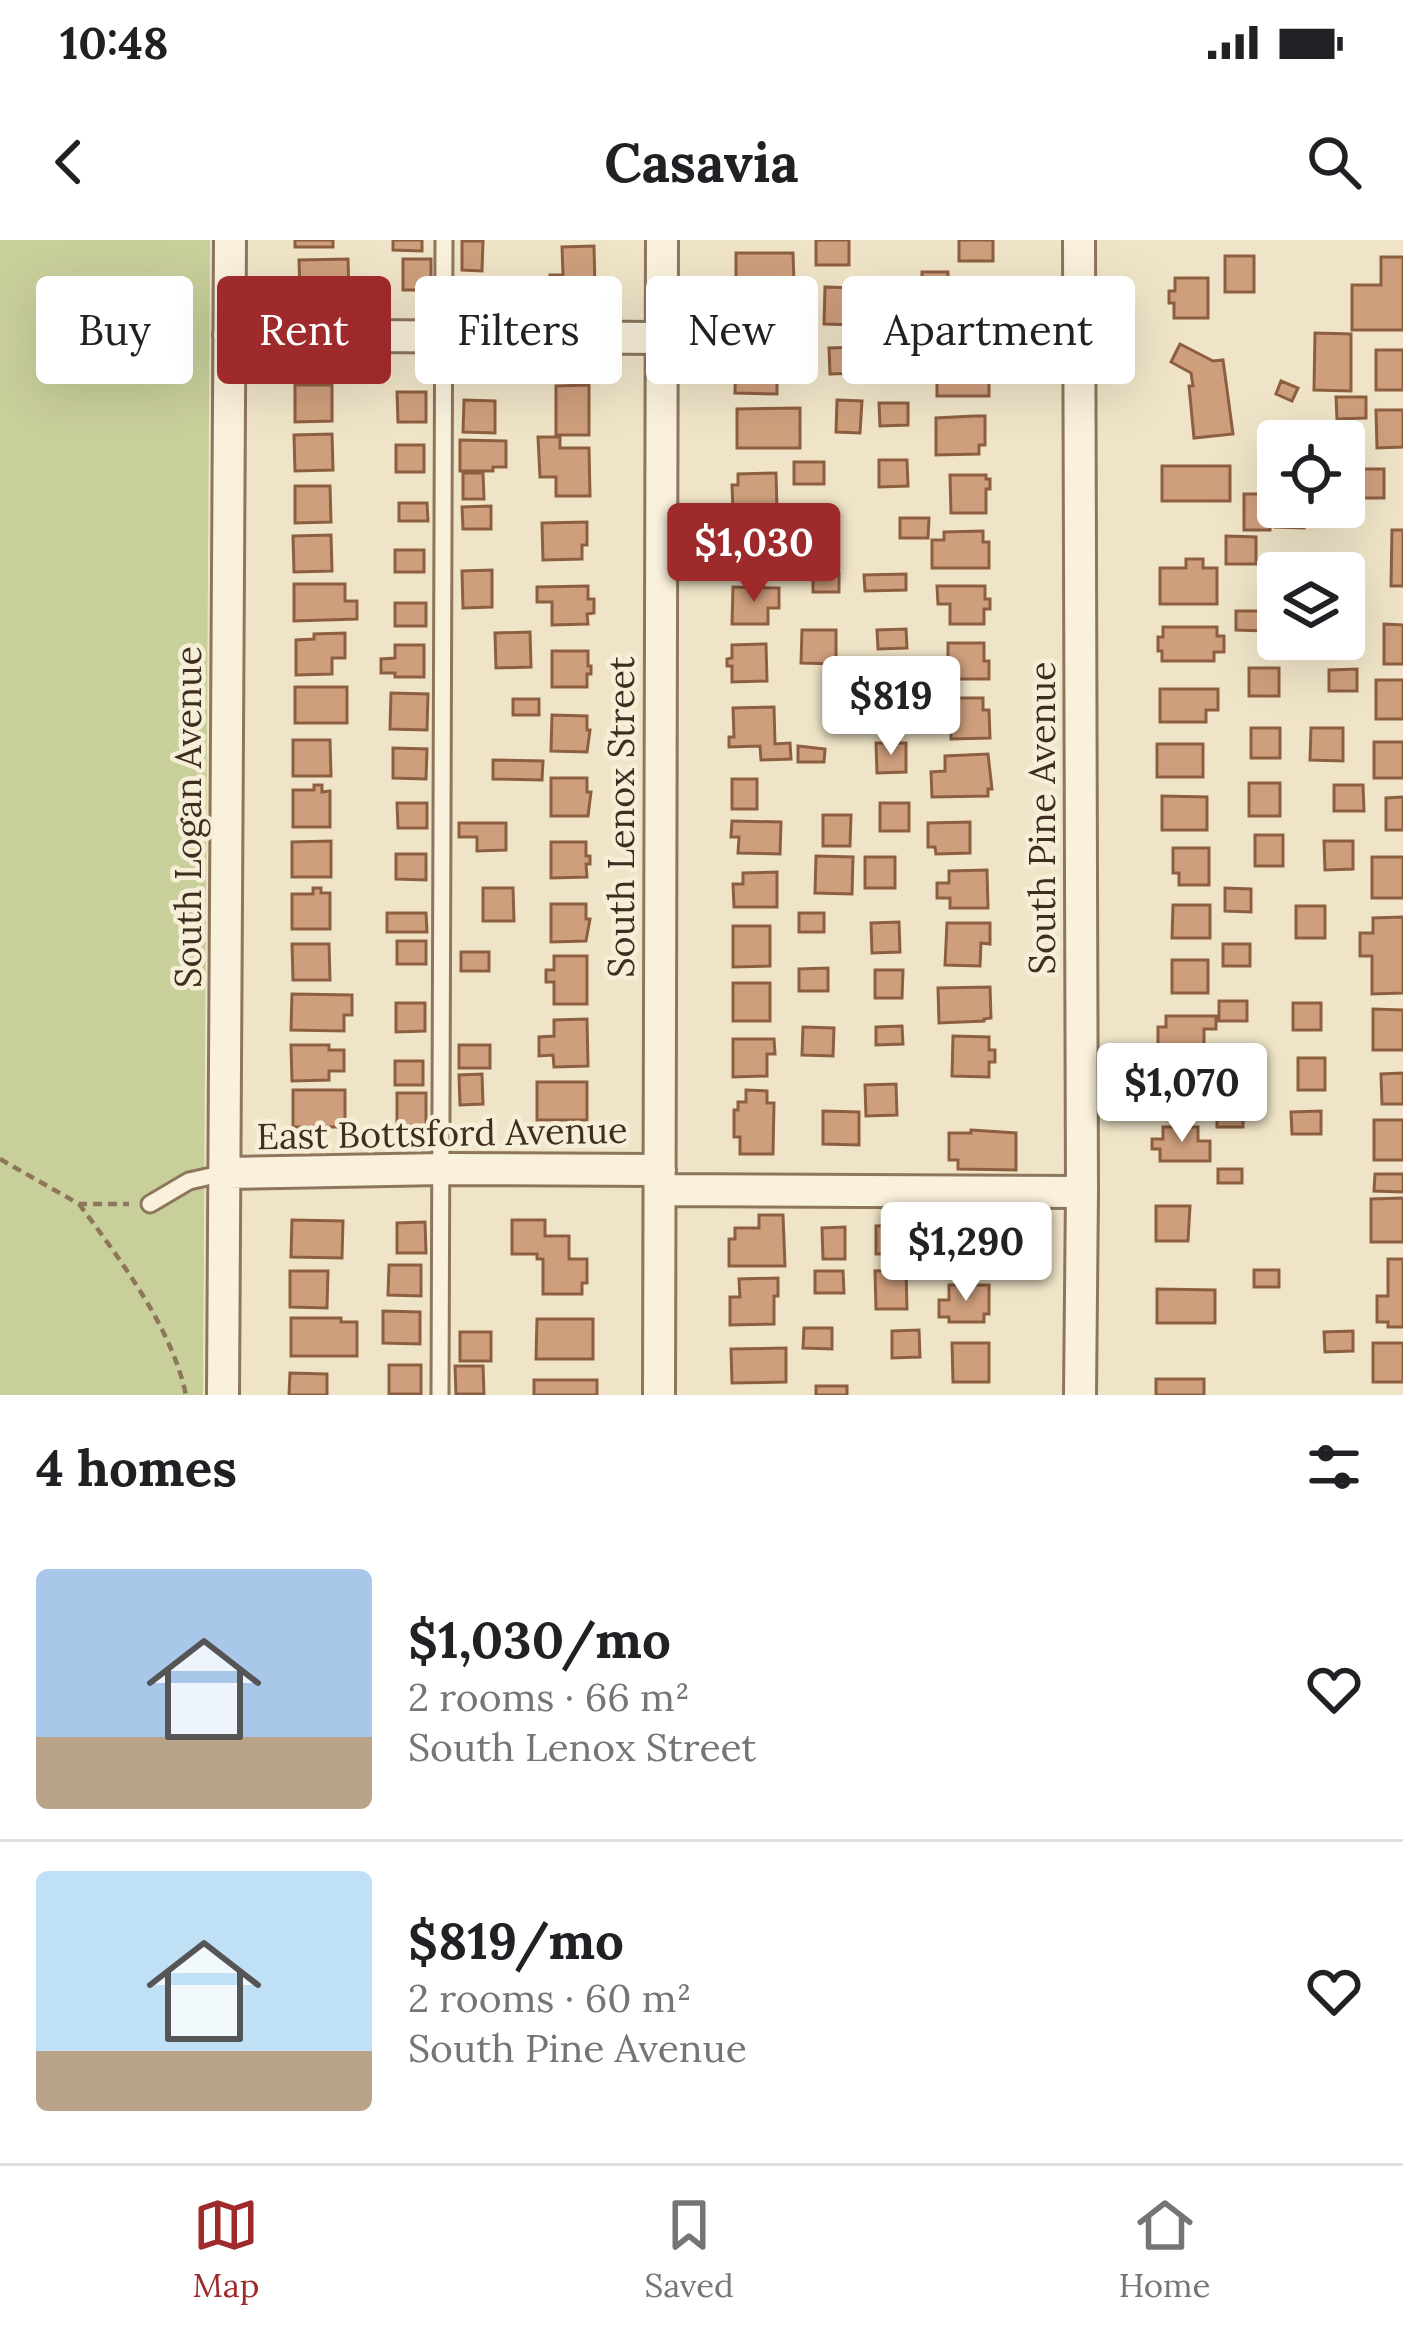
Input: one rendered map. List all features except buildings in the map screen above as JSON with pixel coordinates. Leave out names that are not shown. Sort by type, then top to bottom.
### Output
[{"type":"street","name":"South Logan Avenue","points":[[230,240],[230,276]]},
{"type":"street","name":"South Lenox Street","points":[[662,240],[662,276]]},
{"type":"street","name":"South Pine Avenue","points":[[1079,240],[1080,1395]]},
{"type":"street","name":"South Logan Avenue","points":[[223,1395],[230,384]]},
{"type":"street","name":"South Lenox Street","points":[[659,1395],[662,384]]},
{"type":"street","name":"East Bottsford Avenue","points":[[225,1173],[443,1169],[1082,1192]]},
{"type":"lane","points":[[444,240],[444,276]]},
{"type":"lane","points":[[440,1395],[443,384]]},
{"type":"lane","points":[[150,1204],[189,1181],[225,1173]]},
{"type":"path","points":[[0,1159],[79,1204],[150,1311],[186,1395]]},
{"type":"path","points":[[79,1204],[150,1204]]},
{"type":"green space","points":[[0,240],[210,240],[203,1395],[0,1395]]}]
